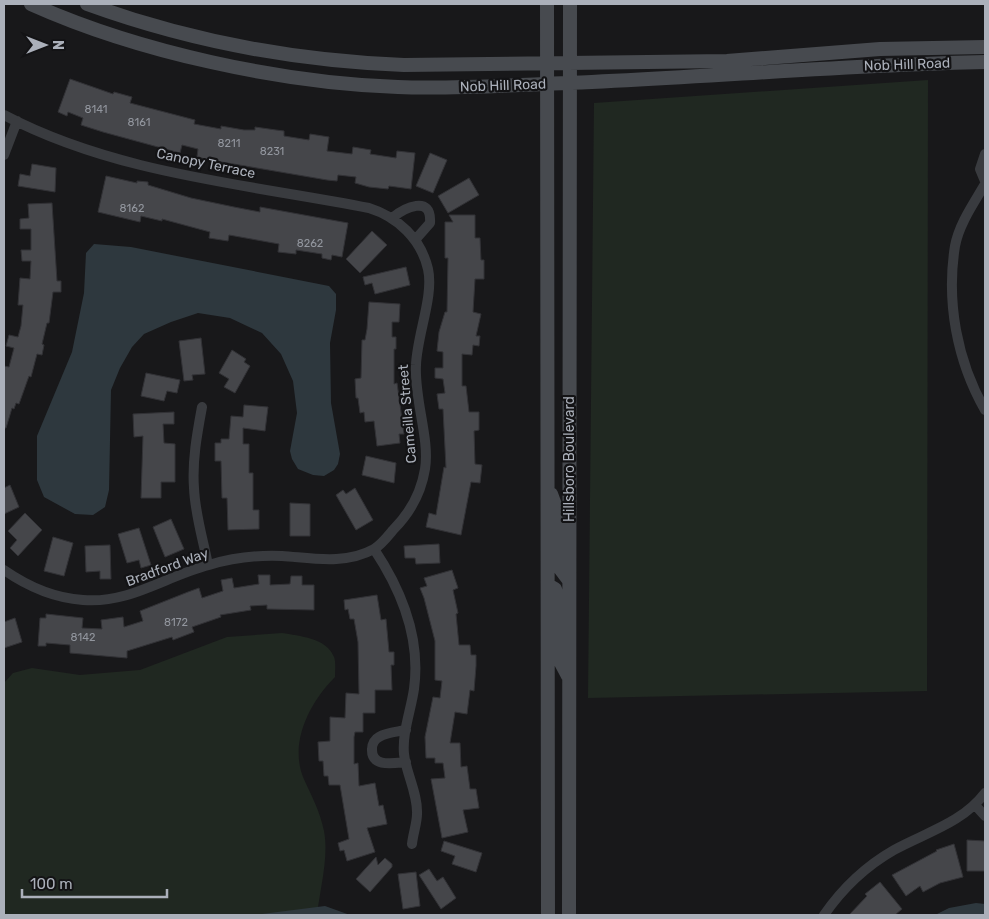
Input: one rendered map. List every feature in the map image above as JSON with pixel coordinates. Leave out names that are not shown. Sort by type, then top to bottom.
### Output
[{"type":"street","name":"Nob Hill Road","points":[[31,4],[95,28],[176,54],[297,76],[399,88],[569,84],[726,76],[880,64],[985,62]]},
{"type":"street","name":"Nob Hill Road","points":[[87,4],[181,33],[294,57],[404,65],[727,61],[880,49],[985,47]]},
{"type":"street","name":"Hillsboro Boulevard","points":[[547,4],[548,915]]},
{"type":"street","name":"Hillsboro Boulevard","points":[[569,915],[570,4]]},
{"type":"street","points":[[880,49],[880,64]]},
{"type":"street","name":"Canopy Terrace","points":[[4,115],[17,122],[107,156],[173,171],[369,208],[386,213],[404,227]]},
{"type":"street","points":[[4,155],[17,122]]},
{"type":"street","points":[[985,154],[980,169],[985,182],[968,213],[956,245],[953,282],[958,347],[975,392],[985,410]]},
{"type":"street","points":[[392,218],[408,206],[417,205],[424,208],[428,212],[430,223],[415,240]]},
{"type":"street","name":"Cameilla Street","points":[[374,549],[406,516],[417,498],[426,467],[426,448],[416,386],[416,364],[418,340],[430,284],[428,270],[415,240],[404,227]]},
{"type":"street","points":[[202,407],[196,440],[194,488],[208,565]]},
{"type":"street","points":[[548,487],[558,513],[559,567],[568,579]]},
{"type":"street","points":[[374,549],[399,593],[412,634],[415,680],[404,739],[406,762],[417,813],[412,844]]},
{"type":"street","name":"Bradford Way","points":[[4,570],[33,588],[65,597],[98,600],[137,593],[208,565],[259,557],[281,556],[323,561],[374,549]]},
{"type":"street","points":[[548,585],[555,589],[559,604],[559,659],[569,679]]},
{"type":"street","points":[[406,730],[377,738],[372,745],[372,754],[376,760],[382,763],[406,762]]},
{"type":"street","points":[[824,915],[847,886],[868,867],[894,850],[951,823],[975,806],[985,793]]},
{"type":"street","points":[[975,806],[985,816]]},
{"type":"shaded area","points":[[928,80],[927,691],[588,698],[594,103]]},
{"type":"shaded area","points":[[94,244],[131,247],[329,286],[336,294],[336,310],[330,343],[331,403],[340,454],[338,464],[334,470],[324,476],[313,475],[298,469],[292,459],[290,451],[297,413],[293,381],[281,354],[262,333],[230,318],[198,313],[144,334],[132,347],[120,368],[111,390],[109,490],[105,507],[93,515],[75,514],[44,497],[37,480],[37,436],[72,352],[84,293],[86,253]]},
{"type":"shaded area","points":[[282,633],[319,642],[330,651],[335,661],[335,677],[318,698],[305,722],[299,750],[299,763],[303,777],[315,803],[324,831],[325,862],[317,915],[4,915],[4,683],[13,673],[32,668],[80,675],[140,670],[227,637]]},
{"type":"shaded area","points":[[976,903],[985,904],[985,915],[935,915],[949,908]]},
{"type":"shaded area","points":[[325,906],[350,915],[253,915]]},
{"type":"building","points":[[70,79],[113,94],[114,92],[132,97],[130,103],[195,120],[194,124],[221,129],[221,126],[255,130],[255,127],[284,131],[284,136],[309,140],[310,134],[329,137],[327,151],[352,154],[353,147],[371,150],[370,154],[396,158],[397,151],[415,153],[411,189],[389,186],[388,189],[369,187],[355,183],[356,177],[338,175],[337,181],[327,180],[210,160],[197,157],[198,149],[182,145],[180,153],[81,125],[83,118],[68,112],[67,116],[58,112]]},
{"type":"building","points":[[430,153],[447,160],[433,193],[416,186]]},
{"type":"building","points":[[32,164],[56,168],[55,192],[18,186],[20,174],[30,176]]},
{"type":"building","points":[[106,176],[137,183],[137,181],[148,182],[148,185],[191,198],[234,207],[260,212],[260,207],[348,223],[342,257],[332,255],[331,260],[322,258],[322,254],[296,250],[296,254],[278,252],[279,244],[229,235],[228,241],[209,238],[210,232],[162,219],[162,221],[141,216],[140,222],[98,212]]},
{"type":"building","points":[[469,178],[479,195],[448,213],[438,196]]},
{"type":"building","points":[[52,203],[57,281],[61,281],[61,292],[53,292],[49,323],[47,323],[42,344],[44,345],[42,355],[37,354],[31,377],[29,376],[19,404],[16,403],[14,409],[12,408],[6,428],[4,428],[4,366],[9,367],[14,348],[6,346],[9,335],[18,337],[21,326],[23,305],[18,305],[20,278],[30,279],[31,261],[22,261],[21,250],[31,250],[31,229],[20,229],[20,219],[29,218],[28,204]]},
{"type":"building","points":[[449,215],[475,215],[475,238],[480,238],[481,260],[484,260],[484,279],[475,279],[473,312],[481,314],[476,336],[480,336],[479,346],[473,345],[472,355],[462,354],[462,386],[466,386],[469,412],[479,412],[479,430],[474,431],[475,464],[482,465],[480,483],[471,482],[461,535],[426,527],[429,513],[436,515],[444,467],[446,468],[443,409],[439,409],[437,394],[445,393],[443,379],[435,378],[435,368],[443,368],[443,352],[437,351],[439,332],[445,312],[447,312],[448,258],[445,258],[445,222],[453,222]]},
{"type":"building","points":[[372,231],[387,245],[360,273],[346,259]]},
{"type":"building","points":[[406,267],[410,285],[375,294],[372,283],[365,285],[363,277]]},
{"type":"building","points":[[369,302],[400,304],[399,322],[392,322],[392,337],[396,337],[394,384],[397,383],[404,434],[399,434],[400,443],[377,446],[374,421],[365,422],[364,412],[360,413],[358,398],[356,398],[355,379],[361,378],[362,340],[365,340]]},
{"type":"building","points":[[201,338],[205,374],[192,375],[193,380],[184,381],[179,341]]},
{"type":"building","points":[[232,350],[246,359],[244,362],[250,366],[235,393],[224,387],[229,379],[219,373]]},
{"type":"building","points":[[146,373],[180,380],[177,393],[167,391],[164,401],[141,396]]},
{"type":"building","points":[[244,405],[268,407],[265,431],[243,428],[243,444],[249,444],[249,473],[253,473],[253,510],[259,510],[259,529],[228,530],[227,498],[222,498],[221,461],[215,461],[215,443],[221,443],[221,439],[229,439],[231,416],[243,417]]},
{"type":"building","points":[[174,412],[174,424],[163,424],[164,443],[175,444],[175,482],[161,482],[161,498],[141,498],[143,436],[134,437],[133,414]]},
{"type":"building","points":[[366,456],[396,463],[394,483],[362,475]]},
{"type":"building","points":[[10,485],[19,507],[4,514],[4,488]]},
{"type":"building","points":[[355,488],[373,520],[356,530],[336,495],[343,490],[346,494]]},
{"type":"building","points":[[290,503],[310,504],[310,536],[290,536]]},
{"type":"building","points":[[25,513],[42,530],[18,556],[10,548],[17,540],[8,531]]},
{"type":"building","points":[[171,519],[184,549],[165,557],[153,527]]},
{"type":"building","points":[[139,528],[151,565],[141,568],[139,560],[127,563],[118,534]]},
{"type":"building","points":[[53,537],[73,543],[64,576],[44,571]]},
{"type":"building","points":[[439,544],[440,563],[416,564],[415,558],[405,558],[404,546]]},
{"type":"building","points":[[110,545],[111,579],[100,579],[100,571],[86,572],[85,546]]},
{"type":"building","points":[[452,570],[458,588],[453,590],[458,613],[456,614],[459,645],[470,645],[471,655],[476,655],[476,666],[474,691],[470,690],[467,714],[455,712],[450,743],[460,743],[461,767],[467,766],[470,789],[476,789],[479,808],[463,810],[468,832],[442,838],[431,779],[445,778],[443,763],[435,763],[435,758],[426,758],[425,737],[433,697],[440,698],[442,681],[435,680],[435,641],[420,588],[427,586],[424,578]]},
{"type":"building","points":[[258,575],[270,575],[270,585],[290,584],[291,576],[302,576],[302,585],[314,585],[314,610],[267,609],[267,605],[250,606],[251,610],[220,615],[221,617],[192,627],[194,632],[173,640],[172,637],[127,651],[127,658],[70,653],[70,645],[46,643],[46,646],[38,646],[40,618],[46,618],[46,614],[83,618],[82,628],[102,629],[101,620],[123,617],[124,627],[143,621],[140,611],[188,592],[199,588],[202,598],[223,591],[221,580],[232,578],[234,588],[259,584]]},
{"type":"building","points":[[377,595],[381,620],[386,619],[389,652],[394,652],[394,665],[391,665],[392,690],[375,690],[375,713],[363,713],[363,732],[355,732],[354,737],[354,764],[358,763],[359,786],[375,783],[379,806],[383,805],[387,824],[367,828],[375,852],[347,861],[344,850],[340,851],[338,843],[349,839],[340,785],[329,785],[328,776],[324,776],[323,761],[319,761],[318,742],[330,741],[330,717],[345,718],[346,693],[359,694],[358,642],[354,619],[350,619],[348,609],[345,610],[344,600]]},
{"type":"building","points":[[15,618],[22,642],[4,648],[4,622]]},
{"type":"building","points":[[967,840],[985,841],[985,871],[967,871]]},
{"type":"building","points":[[444,841],[482,853],[476,872],[452,864],[455,856],[441,851]]},
{"type":"building","points":[[954,844],[963,877],[940,883],[923,892],[920,886],[906,896],[892,875],[936,850]]},
{"type":"building","points":[[376,857],[378,865],[385,858],[392,864],[392,867],[370,892],[356,879]]},
{"type":"building","points":[[429,869],[437,881],[443,877],[456,898],[441,909],[419,875]]},
{"type":"building","points":[[416,872],[420,906],[403,909],[398,874]]},
{"type":"building","points":[[880,882],[902,909],[895,915],[849,915],[867,896],[865,894]]}]
